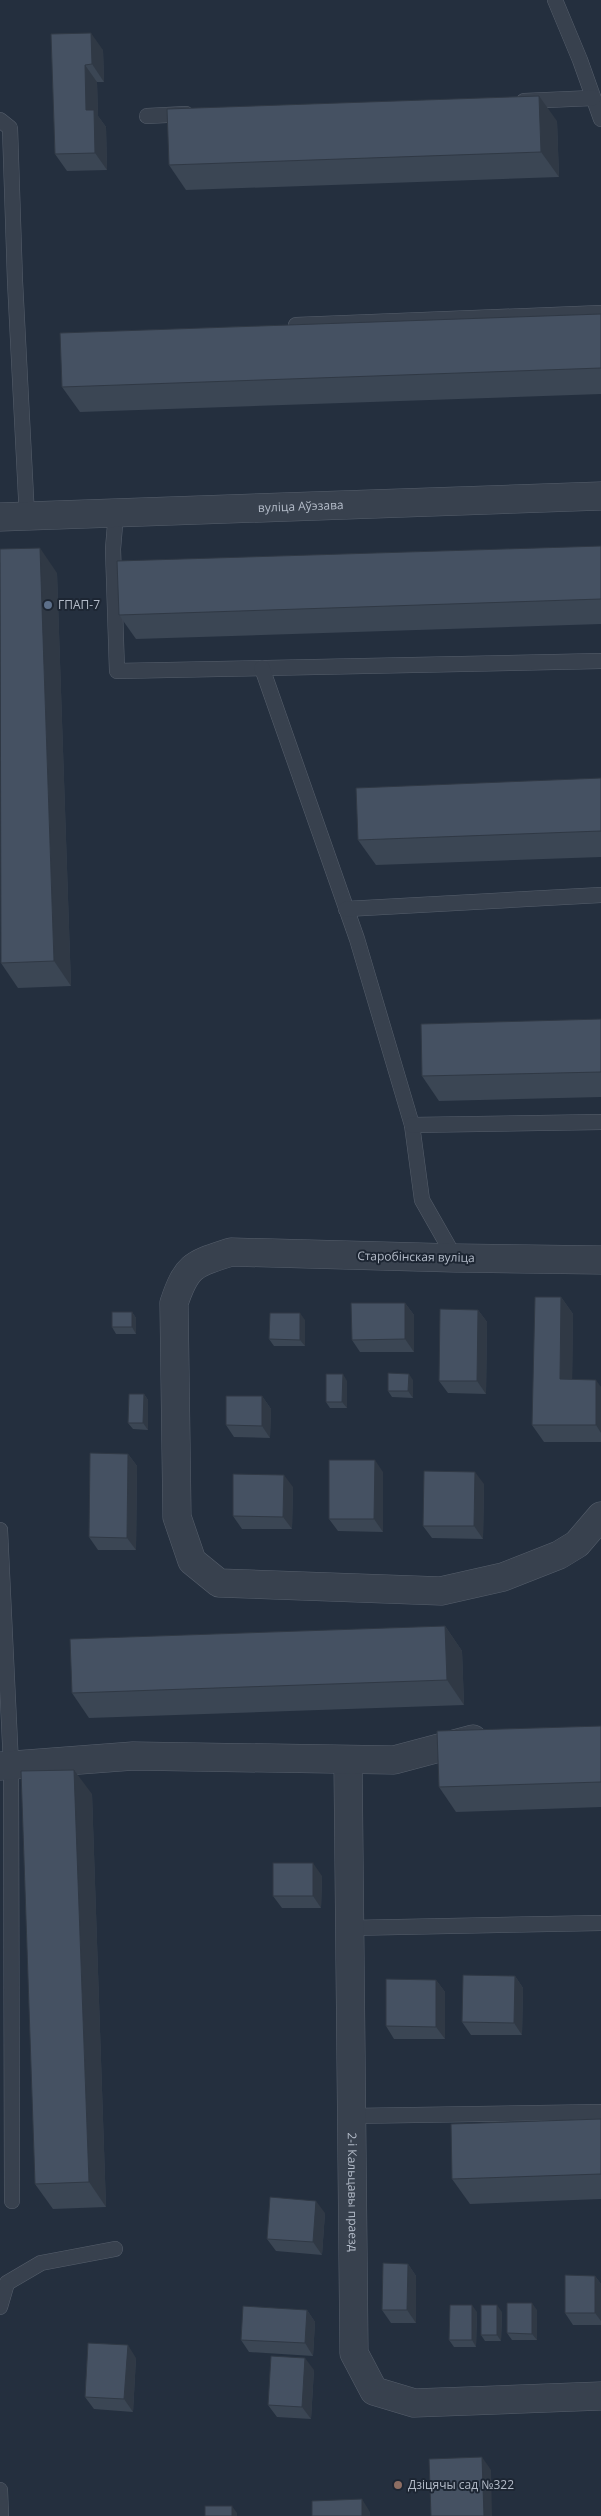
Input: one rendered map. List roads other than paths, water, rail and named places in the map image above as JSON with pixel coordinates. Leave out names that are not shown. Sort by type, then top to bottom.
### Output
[{"type":"street","name":"вуліца Аўэзава","points":[[0,518],[601,496]]},
{"type":"street","name":"Старобінская вуліца","points":[[601,1260],[231,1252],[197,1263],[182,1280],[174,1303],[177,1517],[192,1562],[219,1583],[442,1591],[503,1577],[559,1555],[577,1544],[601,1516]]},
{"type":"street","points":[[5,1766],[133,1756],[348,1761],[394,1760],[495,1734]]},
{"type":"street","name":"2-і Кальцавы праезд","points":[[348,1761],[354,2353],[374,2390],[414,2403],[601,2396]]},
{"type":"lane","points":[[555,0],[580,60],[601,119]]},
{"type":"lane","points":[[514,101],[593,98]]},
{"type":"lane","points":[[147,116],[197,114]]},
{"type":"lane","points":[[0,120],[10,128],[15,281],[27,516]]},
{"type":"lane","points":[[285,325],[601,313]]},
{"type":"lane","points":[[116,513],[112,549],[117,671],[601,661]]},
{"type":"lane","points":[[262,668],[357,938],[412,1125],[422,1200],[455,1258]]},
{"type":"lane","points":[[346,909],[601,895]]},
{"type":"lane","points":[[412,1125],[601,1122]]},
{"type":"lane","points":[[0,1530],[12,2201]]},
{"type":"lane","points":[[349,1928],[601,1923]]},
{"type":"lane","points":[[352,2116],[601,2112]]},
{"type":"lane","points":[[0,2307],[7,2283],[41,2263],[115,2249]]},
{"type":"lane","points":[[0,2490],[1,2516]]},
{"type":"place","name":"ГПАП-7","points":[[48,605]]},
{"type":"place","name":"Дзіцячы сад №322","points":[[398,2485]]}]
